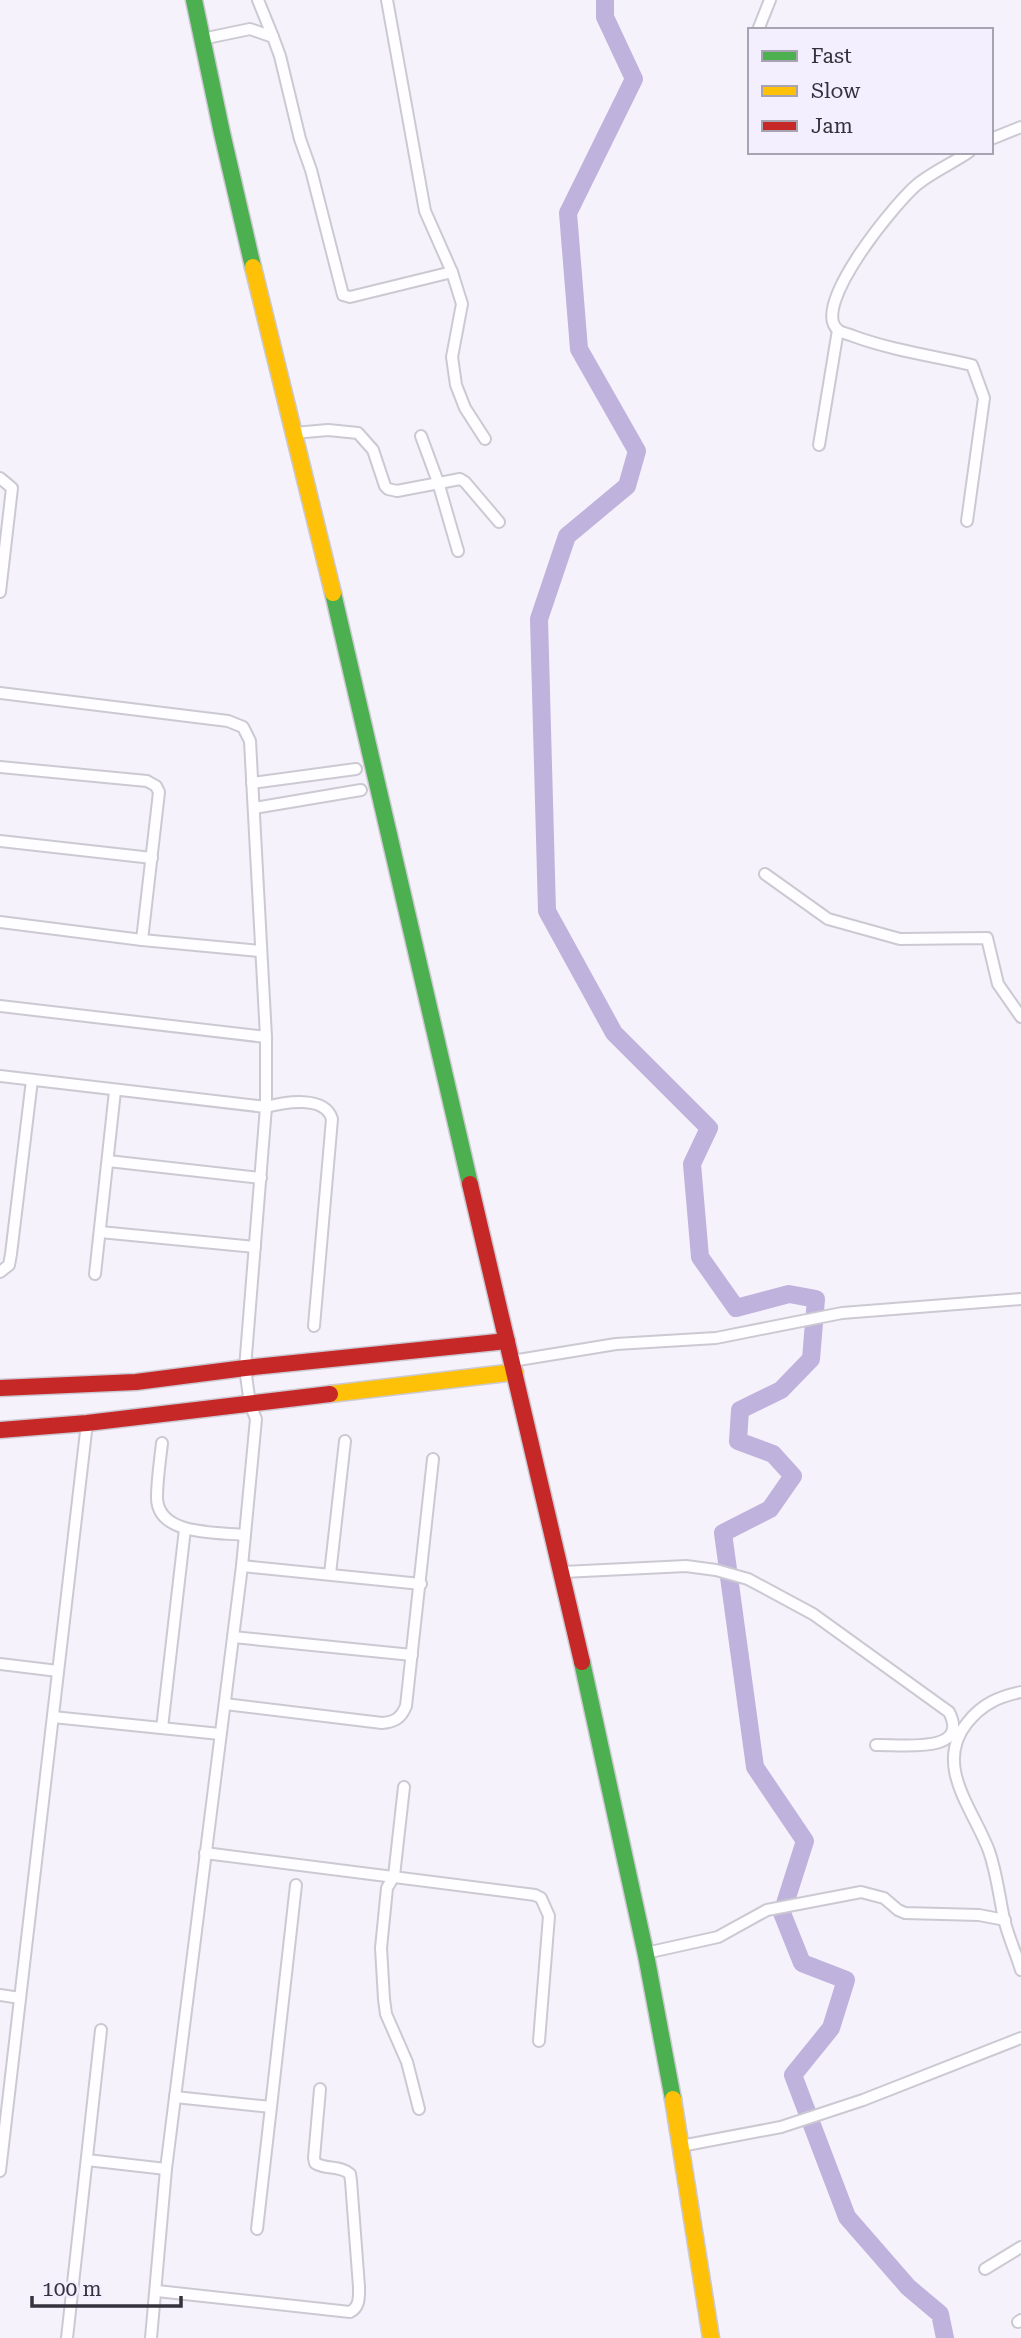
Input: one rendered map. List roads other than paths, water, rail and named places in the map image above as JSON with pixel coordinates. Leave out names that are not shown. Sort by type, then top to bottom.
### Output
[{"type":"main road","points":[[194,0],[244,238],[294,433],[592,1696],[646,1952],[681,2146],[711,2338]]},
{"type":"main road","points":[[0,1388],[136,1382],[508,1341]]},
{"type":"main road","points":[[0,1430],[250,1404],[514,1366]]},
{"type":"street","points":[[258,0],[280,56],[343,295],[350,297],[453,272]]},
{"type":"street","points":[[387,0],[425,211],[453,272],[462,304],[452,357],[456,384],[465,408],[485,439]]},
{"type":"street","points":[[759,28],[770,0]]},
{"type":"street","points":[[202,39],[250,29],[272,37]]},
{"type":"street","points":[[993,138],[1021,127]]},
{"type":"street","points":[[966,154],[918,184],[880,224],[853,262],[835,303],[832,321],[838,330],[882,344],[972,365],[984,398],[967,521]]},
{"type":"street","points":[[819,445],[838,330]]},
{"type":"street","points":[[294,433],[328,430],[358,433],[373,450],[388,489],[397,491],[460,479],[499,522]]},
{"type":"street","points":[[421,436],[438,482],[457,551]]},
{"type":"street","points":[[0,478],[12,488],[0,592]]},
{"type":"street","points":[[0,693],[228,721],[243,727],[250,741],[266,1037],[266,1107],[245,1368],[250,1404],[256,1419],[242,1566],[166,2169],[151,2338]]},
{"type":"street","points":[[0,766],[152,783],[159,792],[142,940]]},
{"type":"street","points":[[252,783],[356,769]]},
{"type":"street","points":[[254,808],[361,790]]},
{"type":"street","points":[[0,841],[152,859]]},
{"type":"street","points":[[765,874],[828,919],[852,926],[900,939],[987,938],[998,984],[1021,1017]]},
{"type":"street","points":[[0,922],[142,940],[260,951]]},
{"type":"street","points":[[0,1006],[266,1037]]},
{"type":"street","points":[[0,1076],[266,1107],[283,1102],[325,1107],[332,1119],[314,1326]]},
{"type":"street","points":[[0,1272],[9,1265],[32,1080]]},
{"type":"street","points":[[95,1274],[115,1091]]},
{"type":"street","points":[[108,1161],[261,1178]]},
{"type":"street","points":[[100,1232],[255,1247]]},
{"type":"street","points":[[514,1366],[616,1344],[716,1338],[842,1313],[1021,1299]]},
{"type":"street","points":[[0,2171],[4,2107],[20,1998],[87,1423]]},
{"type":"street","points":[[330,1574],[345,1441]]},
{"type":"street","points":[[162,1443],[157,1500],[163,1516],[170,1523],[185,1529],[245,1535]]},
{"type":"street","points":[[225,1704],[382,1723],[393,1722],[401,1716],[406,1706],[433,1459]]},
{"type":"street","points":[[162,1728],[185,1529]]},
{"type":"street","points":[[242,1566],[421,1584]]},
{"type":"street","points":[[563,1572],[661,1566],[716,1570],[748,1579],[813,1614],[948,1712],[953,1721],[950,1736],[941,1744],[877,1745]]},
{"type":"street","points":[[233,1637],[412,1655]]},
{"type":"street","points":[[0,1664],[58,1671]]},
{"type":"street","points":[[1021,1692],[993,1700],[979,1708],[957,1740],[953,1762],[958,1785],[998,1878],[1005,1920],[1021,1970]]},
{"type":"street","points":[[53,1717],[220,1734]]},
{"type":"street","points":[[404,1787],[394,1876],[387,1888],[381,1948],[386,2014],[407,2062],[419,2109]]},
{"type":"street","points":[[205,1853],[394,1876],[541,1898],[549,1916],[540,2041]]},
{"type":"street","points":[[257,2229],[296,1885]]},
{"type":"street","points":[[646,1952],[718,1937],[768,1910],[861,1892],[884,1898],[905,1913],[966,1914],[1005,1920]]},
{"type":"street","points":[[0,1995],[20,1998]]},
{"type":"street","points":[[67,2338],[102,2030]]},
{"type":"street","points":[[681,2146],[781,2127],[863,2100],[1021,2038]]},
{"type":"street","points":[[157,2291],[350,2312],[355,2310],[359,2302],[359,2287],[350,2174],[344,2169],[321,2166],[315,2163],[314,2158],[320,2090]]},
{"type":"street","points":[[175,2097],[271,2107]]},
{"type":"street","points":[[87,2160],[166,2169]]},
{"type":"street","points":[[985,2269],[1021,2247]]},
{"type":"waterway","points":[[605,0],[605,17],[634,79],[568,213],[579,349],[637,451],[627,486],[567,536],[539,619],[547,911],[614,1033],[709,1128],[692,1164],[700,1257],[736,1308],[789,1294],[816,1299],[811,1359],[781,1390],[740,1410],[738,1441],[773,1454],[793,1476],[770,1509],[723,1533],[755,1767],[805,1841],[782,1913],[802,1963],[846,1980],[831,2028],[793,2075],[847,2217],[908,2287],[940,2314],[945,2338]]}]
